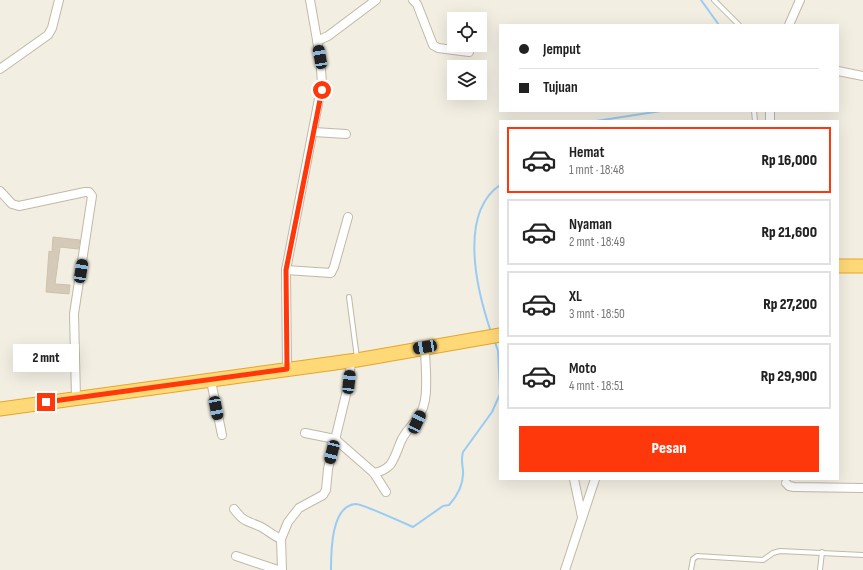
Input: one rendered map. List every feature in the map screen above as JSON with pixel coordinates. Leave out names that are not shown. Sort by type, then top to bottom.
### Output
[{"type":"highway","points":[[839,266],[863,266]]},
{"type":"highway","points":[[0,409],[354,360],[499,335]]},
{"type":"street","points":[[0,69],[48,35],[52,28],[59,0]]},
{"type":"street","points":[[287,369],[286,270],[314,132],[322,83],[310,0]]},
{"type":"street","points":[[317,41],[328,36],[376,0]]},
{"type":"street","points":[[413,0],[417,4],[433,45],[438,48],[447,49]]},
{"type":"street","points":[[789,24],[800,0]]},
{"type":"street","points":[[839,71],[863,76]]},
{"type":"street","points":[[314,132],[346,134]]},
{"type":"street","points":[[0,191],[12,204],[19,206],[85,192],[89,192],[92,196],[74,314],[76,398]]},
{"type":"street","points":[[286,270],[331,273],[348,217]]},
{"type":"street","points":[[374,473],[382,471],[390,465],[401,441],[412,425],[417,422],[422,411],[425,400],[425,347]]},
{"type":"street","points":[[282,570],[281,539],[288,522],[299,508],[323,495],[326,490],[328,469],[354,360]]},
{"type":"street","points":[[211,381],[222,435]]},
{"type":"street","points":[[304,433],[336,439],[374,473],[386,492]]},
{"type":"street","points":[[574,480],[582,518]]},
{"type":"street","points":[[565,570],[595,480]]},
{"type":"street","points":[[786,482],[789,486],[794,487],[863,488]]},
{"type":"street","points":[[234,509],[242,521],[260,526],[268,533],[281,539]]},
{"type":"street","points":[[236,556],[278,570]]},
{"type":"lane","points":[[714,0],[738,24]]},
{"type":"lane","points":[[349,297],[354,360]]},
{"type":"lane","points":[[691,570],[694,559],[697,556],[761,560],[778,552],[822,552],[863,555]]},
{"type":"lane","points":[[820,570],[822,552]]},
{"type":"building","points":[[53,237],[80,240],[78,249],[60,247],[55,284],[70,285],[69,294],[46,292],[49,251],[52,252]]},
{"type":"waterway","points":[[701,0],[718,24]]},
{"type":"waterway","points":[[602,120],[654,112]]},
{"type":"waterway","points":[[491,332],[477,275],[474,254],[475,233],[479,214],[487,198],[499,186]]},
{"type":"waterway","points":[[495,342],[498,351],[499,372]]},
{"type":"waterway","points":[[331,570],[331,552],[334,531],[342,512],[348,506],[356,504],[360,505],[413,527],[443,506],[449,505],[455,498],[461,484],[463,475],[463,452],[492,412],[499,396]]},
{"type":"route","points":[[46,402],[211,381],[287,369],[286,270],[322,90]]}]
